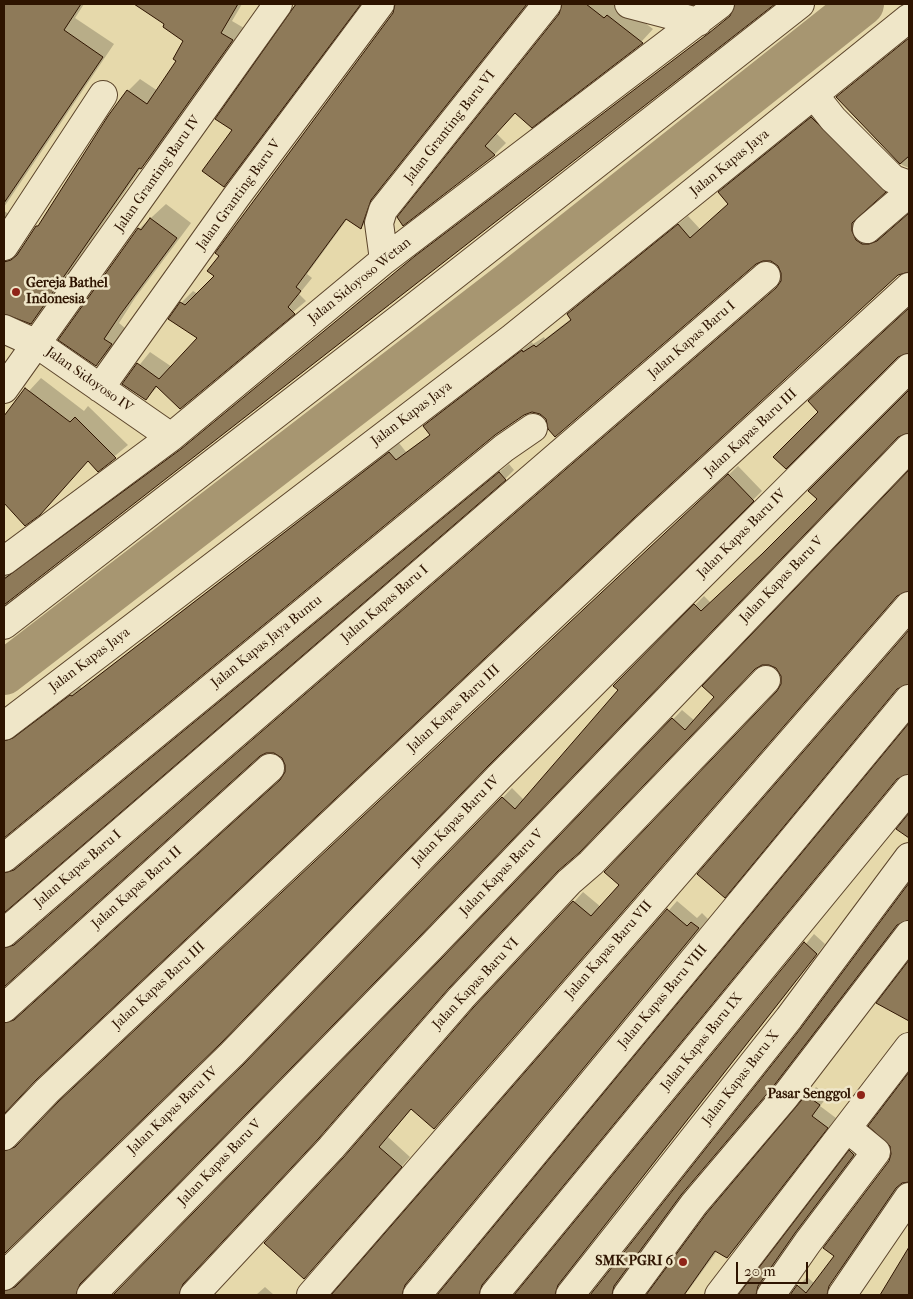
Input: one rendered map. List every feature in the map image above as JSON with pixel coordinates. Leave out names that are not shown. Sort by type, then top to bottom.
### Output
[{"type":"street","name":"Jalan Granting Baru IV","points":[[4,388],[278,4]]},
{"type":"street","name":"Jalan Granting Baru V","points":[[100,388],[236,197],[380,4]]},
{"type":"street","name":"Jalan Granting Baru VI","points":[[384,260],[379,223],[383,210],[547,4]]},
{"type":"street","points":[[630,4],[698,22]]},
{"type":"street","name":"Jalan Sidoyoso Wetan","points":[[4,561],[171,437],[384,260],[720,4]]},
{"type":"street","points":[[4,625],[404,315],[800,4]]},
{"type":"street","name":"Jalan Kapas Jaya","points":[[4,726],[511,339],[909,18]]},
{"type":"street","points":[[4,246],[103,95]]},
{"type":"street","points":[[814,95],[833,119],[905,180],[866,230]]},
{"type":"street","name":"Jalan Kapas Baru I","points":[[4,933],[766,276]]},
{"type":"street","name":"Jalan Kapas Baru III","points":[[4,1136],[47,1091],[645,529],[909,287]]},
{"type":"street","name":"Jalan Sidoyoso IV","points":[[4,329],[37,344],[171,437]]},
{"type":"street","name":"Jalan Kapas Baru IV","points":[[4,1276],[232,1054],[499,777],[909,368]]},
{"type":"street","name":"Jalan Kapas Jaya Buntu","points":[[4,858],[496,455],[533,428]]},
{"type":"street","name":"Jalan Kapas Baru V","points":[[91,1295],[430,948],[909,448]]},
{"type":"street","name":"Jalan Kapas Baru VII","points":[[310,1295],[909,606]]},
{"type":"street","name":"Jalan Kapas Baru VI","points":[[194,1295],[331,1148],[461,998],[568,882],[591,863],[766,680]]},
{"type":"street","name":"Jalan Kapas Baru VIII","points":[[417,1295],[909,699]]},
{"type":"street","name":"Jalan Kapas Baru II","points":[[4,1008],[270,768]]},
{"type":"street","name":"Jalan Kapas Baru IX","points":[[494,1295],[909,789]]},
{"type":"street","name":"Jalan Kapas Baru X","points":[[570,1295],[789,1018],[909,857]]},
{"type":"street","points":[[627,1295],[694,1204],[784,1098],[909,935]]},
{"type":"street","points":[[720,1295],[909,1047]]},
{"type":"street","points":[[772,1295],[808,1242],[876,1152],[848,1129]]},
{"type":"street","points":[[842,1295],[909,1197]]},
{"type":"building","points":[[4,4],[81,4],[64,30],[103,57],[4,203]]},
{"type":"building","points":[[134,4],[238,4],[221,33],[233,40],[141,169],[139,168],[31,324],[4,314],[4,262],[11,260],[17,255],[36,226],[38,226],[108,116],[127,90],[147,104],[176,61],[173,59],[183,41],[163,27],[164,24]]},
{"type":"building","points":[[296,4],[361,4],[224,187],[202,171],[232,130],[215,119]]},
{"type":"building","points":[[395,4],[527,4],[371,200],[361,229],[346,219],[296,287],[301,291],[288,307],[295,314],[180,409],[156,386],[146,400],[122,384],[137,363],[159,379],[197,338],[168,319],[180,302],[185,305],[214,276],[207,271],[219,256],[215,253],[393,13]]},
{"type":"building","points":[[562,4],[586,4],[604,18],[607,15],[643,43],[532,128],[515,113],[485,146],[495,155],[403,226],[397,217],[559,14]]},
{"type":"building","points":[[735,4],[775,4],[4,605],[4,579],[181,449],[415,256],[709,33],[730,16]]},
{"type":"building","points":[[909,38],[909,156],[900,164],[836,97]]},
{"type":"building","points":[[811,117],[886,192],[852,223],[852,231],[856,240],[862,244],[877,241],[909,213],[909,272],[898,275],[634,518],[36,1080],[4,1114],[4,1023],[14,1020],[280,780],[285,772],[282,758],[274,753],[266,753],[260,756],[4,987],[4,948],[14,945],[776,288],[781,281],[781,273],[778,266],[771,261],[763,261],[756,264],[555,437],[548,429],[546,419],[540,414],[532,412],[524,415],[495,435],[4,838],[4,741],[13,738],[70,695],[72,696],[389,452],[396,460],[430,435],[423,426],[522,350],[523,352],[534,345],[536,347],[571,320],[567,314],[678,224],[690,238],[728,204],[718,192]]},
{"type":"building","points":[[150,218],[177,238],[104,339],[112,344],[96,366],[58,340],[138,228],[141,230]]},
{"type":"building","points":[[909,308],[909,353],[898,357],[786,469],[773,457],[818,412],[808,401]]},
{"type":"building","points":[[25,388],[70,422],[75,417],[116,458],[98,472],[88,461],[40,515],[25,526],[4,503],[4,416]]},
{"type":"building","points":[[909,390],[909,433],[898,437],[419,937],[80,1284],[76,1295],[4,1295],[4,1291],[15,1287],[243,1065],[502,797],[515,809],[618,690],[613,686],[694,604],[701,611],[817,499],[808,491]]},
{"type":"building","points":[[909,470],[909,591],[897,596],[434,1129],[411,1109],[379,1147],[402,1167],[304,1279],[264,1243],[343,1158],[473,1008],[573,901],[591,916],[619,885],[604,872],[777,691],[781,684],[781,676],[776,668],[762,665],[755,669],[580,852],[558,871],[449,988],[319,1138],[183,1284],[179,1295],[113,1295],[441,959],[672,718],[685,730],[714,697],[702,686]]},
{"type":"building","points":[[499,472],[506,480],[4,913],[4,873],[14,870]]},
{"type":"building","points":[[728,474],[754,501],[488,766],[221,1043],[4,1254],[4,1151],[15,1147],[58,1102]]},
{"type":"building","points":[[909,630],[909,684],[897,689],[725,898],[697,874]]},
{"type":"building","points":[[909,723],[909,774],[897,779],[482,1285],[479,1295],[437,1295]]},
{"type":"building","points":[[909,813],[909,838],[896,829]]},
{"type":"building","points":[[909,883],[909,920],[897,925],[772,1088],[681,1195],[614,1286],[612,1295],[590,1295],[801,1028]]},
{"type":"building","points":[[667,909],[687,926],[691,922],[699,928],[405,1285],[402,1295],[331,1295]]},
{"type":"building","points":[[804,942],[817,954],[558,1285],[555,1295],[514,1295]]},
{"type":"building","points":[[909,960],[909,1021],[876,1003]]},
{"type":"building","points":[[909,1072],[909,1182],[902,1183],[896,1188],[829,1286],[827,1295],[790,1295],[797,1285],[806,1293],[834,1256],[823,1248],[889,1161],[891,1154],[890,1146],[868,1126]]},
{"type":"building","points":[[806,1095],[820,1105],[812,1116],[828,1128],[727,1258],[715,1251],[684,1295],[646,1295],[706,1214]]},
{"type":"building","points":[[849,1150],[854,1155],[795,1233],[758,1286],[756,1295],[738,1295]]},
{"type":"building","points":[[909,1247],[909,1295],[880,1295]]},
{"type":"waterway","points":[[4,673],[508,285],[862,4]]},
{"type":"place","name":"Gereja Bathel Indonesia","points":[[16,292]]},
{"type":"place","name":"Pasar Senggol","points":[[861,1095]]},
{"type":"place","name":"SMK PGRI 6","points":[[683,1262]]}]
